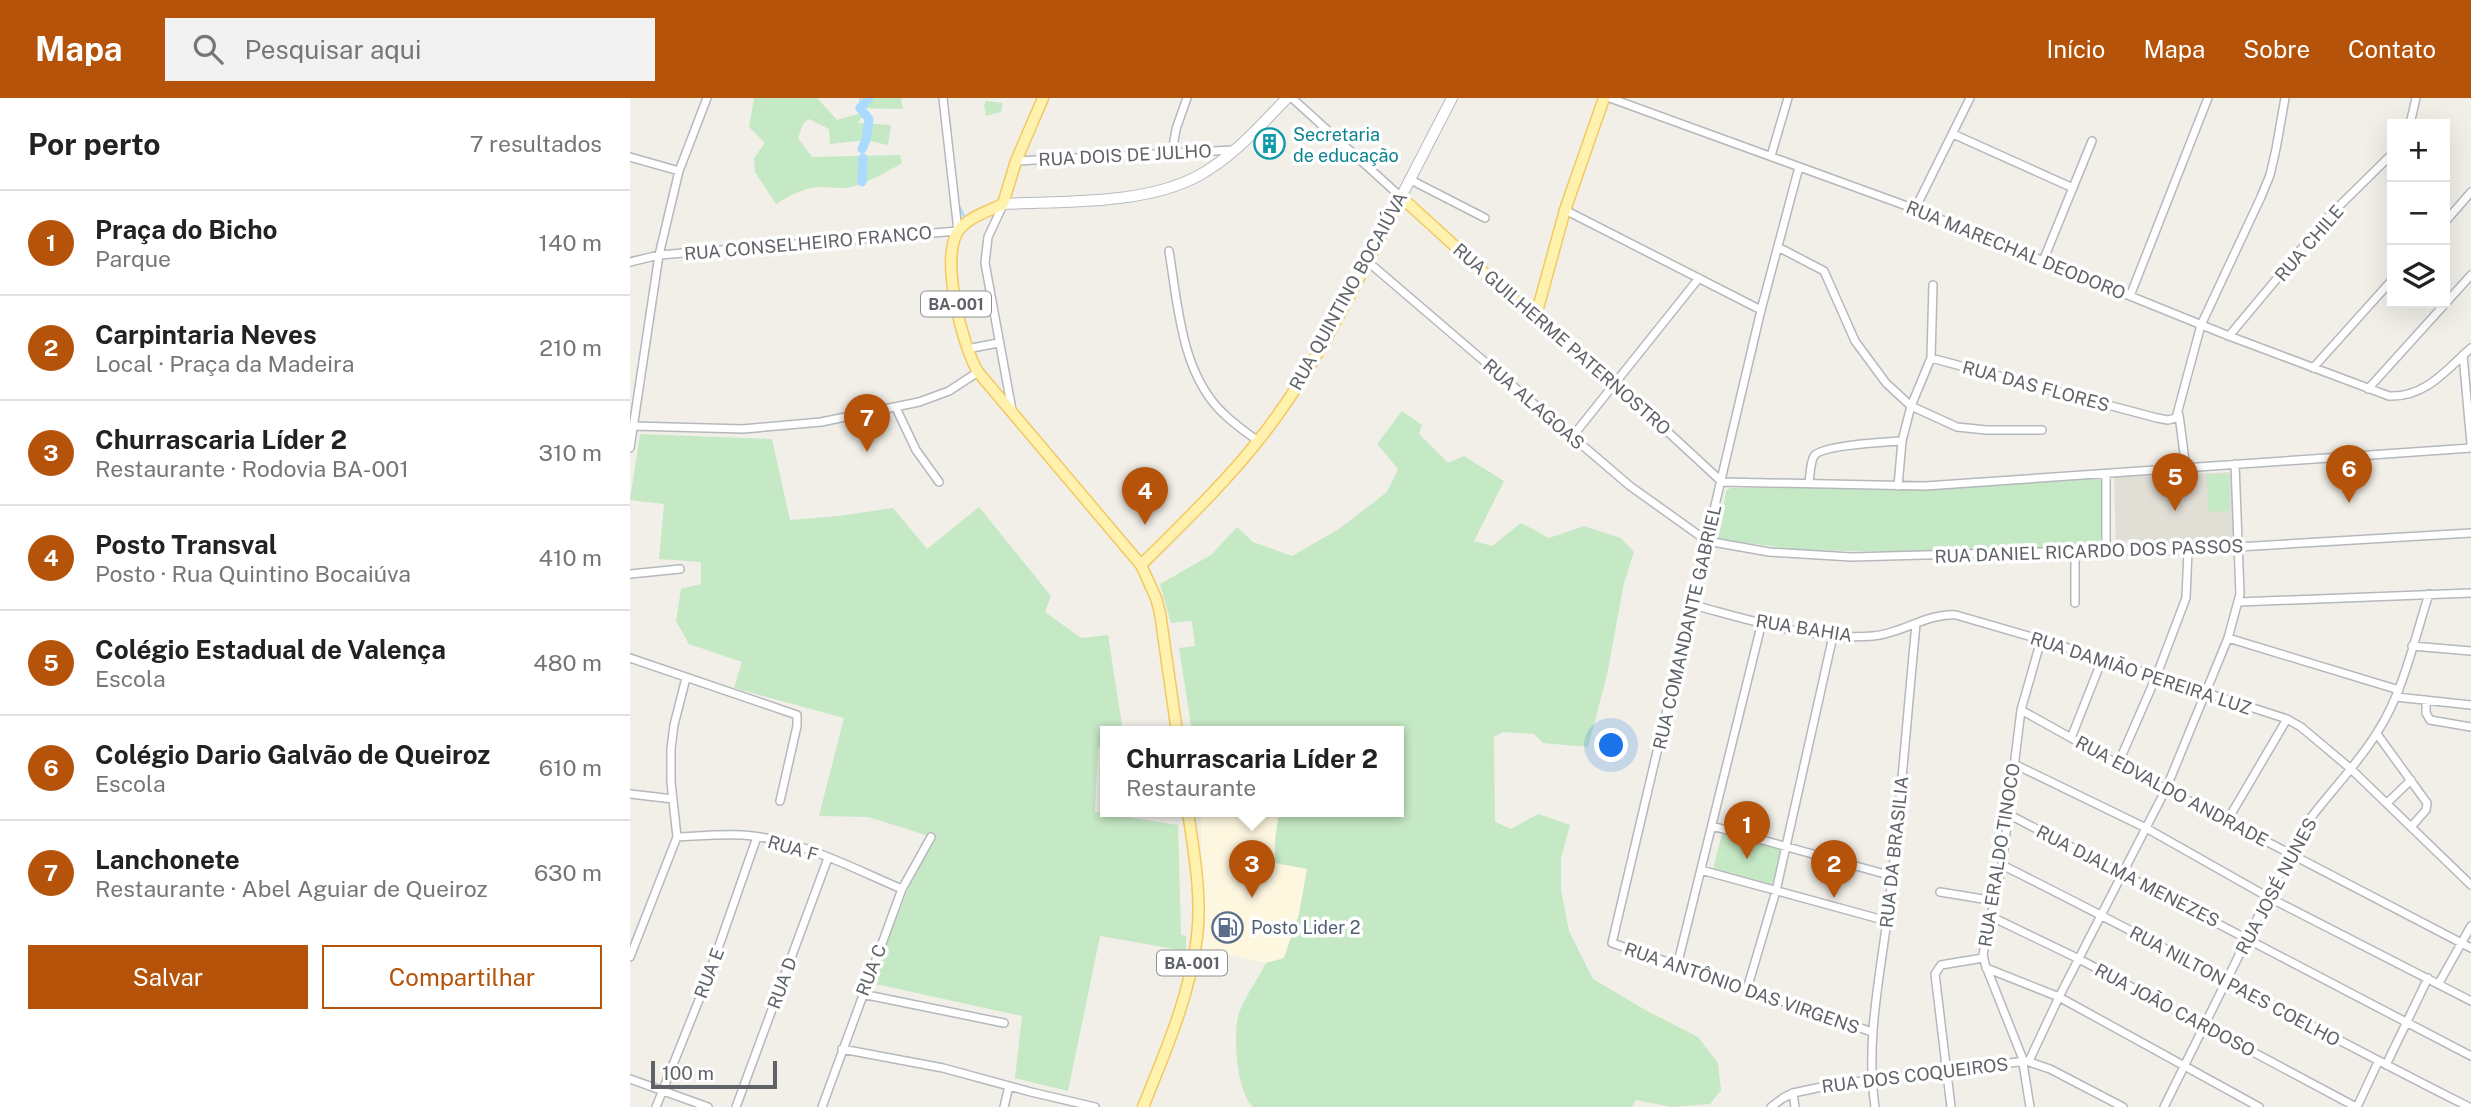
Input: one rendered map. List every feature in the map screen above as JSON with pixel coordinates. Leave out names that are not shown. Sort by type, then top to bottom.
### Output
[{"type":"main road","name":"BA-001","points":[[1003,204],[1016,161],[1043,98]]},
{"type":"main road","points":[[1535,319],[1565,210],[1604,98]]},
{"type":"main road","name":"RUA QUINTINO BOCAIÚVA","points":[[1141,565],[1216,489],[1258,441],[1297,387],[1401,197]]},
{"type":"main road","name":"RUA GUILHERME PATERNOSTRO","points":[[1401,197],[1535,319]]},
{"type":"main road","points":[[958,231],[1003,204]]},
{"type":"main road","name":"BA-001","points":[[958,231],[953,245],[953,282],[967,349],[978,372],[1141,565],[1160,613],[1176,726]]},
{"type":"main road","name":"BA-001","points":[[1143,1107],[1181,1007],[1197,938],[1198,896],[1189,817]]},
{"type":"street","points":[[630,448],[659,255],[679,171],[707,98]]},
{"type":"street","points":[[943,98],[958,231]]},
{"type":"street","points":[[1171,153],[1187,98]]},
{"type":"street","points":[[1003,204],[1104,198],[1175,186],[1201,174],[1234,150],[1287,98]]},
{"type":"street","points":[[1292,98],[1401,197]]},
{"type":"street","name":"RUA QUINTINO BOCAIÚVA","points":[[1401,197],[1452,98]]},
{"type":"street","name":"RUA MARECHAL DEODORO","points":[[1610,98],[1914,209],[2201,325],[2368,388],[2395,396],[2422,391],[2463,355]]},
{"type":"street","points":[[1771,156],[1788,98]]},
{"type":"street","points":[[1914,209],[1970,98]]},
{"type":"street","points":[[2130,296],[2208,98]]},
{"type":"street","points":[[2186,468],[2179,414],[2201,325],[2262,197],[2276,149],[2285,98]]},
{"type":"street","points":[[2411,119],[2416,98]]},
{"type":"street","points":[[1953,134],[2073,188]]},
{"type":"street","points":[[2043,261],[2092,141]]},
{"type":"street","name":"RUA DOIS DE JULHO","points":[[1016,161],[1234,150]]},
{"type":"street","points":[[630,157],[679,171]]},
{"type":"street","name":"RUA CHILE","points":[[2229,336],[2329,216],[2387,158]]},
{"type":"street","name":"RUA COMANDANTE GABRIEL","points":[[1612,943],[1761,310],[1799,167]]},
{"type":"street","points":[[1409,179],[1485,218]]},
{"type":"street","points":[[2450,216],[2471,192]]},
{"type":"street","name":"BA-001","points":[[1003,204],[988,237],[985,251],[990,300],[1013,415]]},
{"type":"street","points":[[1565,210],[1761,310]]},
{"type":"street","name":"RUA CONSELHEIRO FRANCO","points":[[630,262],[659,255],[958,231]]},
{"type":"street","points":[[1778,247],[1824,271],[1855,341],[1886,383],[1911,406],[1957,427],[2042,430]]},
{"type":"street","points":[[1169,251],[1183,330],[1198,377],[1222,413],[1258,441]]},
{"type":"street","name":"RUA ALAGOAS","points":[[1367,261],[1630,486],[1707,541]]},
{"type":"street","points":[[2368,388],[2471,275]]},
{"type":"street","points":[[1572,437],[1699,278]]},
{"type":"street","points":[[1898,486],[1902,441],[1911,406],[1931,358],[1933,285]]},
{"type":"street","points":[[2313,368],[2387,286]]},
{"type":"street","name":"RUA GUILHERME PATERNOSTRO","points":[[1535,319],[1615,383],[1722,482]]},
{"type":"street","points":[[967,349],[998,343]]},
{"type":"street","points":[[1722,482],[1925,486],[2471,446],[2463,355],[2471,348]]},
{"type":"street","name":"RUA DAS FLORES","points":[[1931,358],[2157,418],[2175,419],[2179,414]]},
{"type":"street","points":[[634,426],[743,429],[821,422],[896,408],[948,391],[978,372]]},
{"type":"street","points":[[896,408],[916,450],[940,482]]},
{"type":"street","points":[[1809,484],[1813,459],[1818,453],[1902,441]]},
{"type":"street","points":[[2123,1107],[2050,1069],[2026,1061],[2166,789],[2228,638],[2239,602],[2235,464]]},
{"type":"street","points":[[2106,474],[2106,551]]},
{"type":"street","name":"RUA DANIEL RICARDO DOS PASSOS","points":[[1707,541],[1769,551],[1851,557],[2188,550],[2471,533]]},
{"type":"street","points":[[2118,764],[2156,677],[2186,598],[2188,550]]},
{"type":"street","points":[[2075,551],[2075,603]]},
{"type":"street","points":[[630,574],[680,569]]},
{"type":"street","points":[[2239,602],[2471,593]]},
{"type":"street","name":"RUA JOSÉ NUNES","points":[[2164,1107],[2290,852],[2308,822],[2377,734],[2398,693],[2429,594]]},
{"type":"street","name":"RUA BAHIA","points":[[1693,606],[1833,636],[1876,636],[1916,624]]},
{"type":"street","name":"RUA DAMIÃO PEREIRA LUZ","points":[[1916,624],[1940,616],[1956,615],[2287,719],[2301,726],[2351,769],[2471,885]]},
{"type":"street","points":[[1677,966],[1762,622]]},
{"type":"street","name":"RUA DA BRASILIA","points":[[1875,1107],[1871,1079],[1872,1032],[1892,876],[1916,624]]},
{"type":"street","points":[[1747,989],[1787,847],[1833,636]]},
{"type":"street","points":[[2228,638],[2398,693],[2426,700],[2471,705]]},
{"type":"street","name":"RUA ERALDO TINOCO","points":[[2030,1107],[2026,1061],[1983,958],[2002,865],[2021,710],[2041,640]]},
{"type":"street","points":[[2412,646],[2471,651]]},
{"type":"street","points":[[630,658],[797,715],[797,726],[779,800]]},
{"type":"street","points":[[2071,738],[2102,660]]},
{"type":"street","points":[[630,957],[677,836],[671,749],[686,678]]},
{"type":"street","points":[[2426,700],[2426,713],[2430,720],[2471,727]]},
{"type":"street","name":"RUA EDVALDO ANDRADE","points":[[2021,710],[2118,764],[2471,948]]},
{"type":"street","points":[[2227,821],[2287,719]]},
{"type":"street","points":[[2377,734],[2428,806],[2411,827]]},
{"type":"street","points":[[2014,764],[2146,828],[2268,897],[2471,1001]]},
{"type":"street","points":[[2387,803],[2411,780]]},
{"type":"street","points":[[630,794],[673,799]]},
{"type":"street","name":"RUA DJALMA MENEZES","points":[[2008,814],[2471,1056]]},
{"type":"street","points":[[1712,826],[1892,876]]},
{"type":"street","name":"RUA F","points":[[677,836],[743,835],[793,845],[902,890]]},
{"type":"street","name":"RUA E","points":[[656,1107],[707,980],[757,837]]},
{"type":"street","name":"RUA C","points":[[822,1107],[902,890],[931,837]]},
{"type":"street","name":"RUA D","points":[[736,1107],[828,858]]},
{"type":"street","name":"RUA NILTON PAES COELHO","points":[[2002,865],[2469,1107]]},
{"type":"street","points":[[1701,870],[1887,921]]},
{"type":"street","points":[[1940,892],[1995,901]]},
{"type":"street","name":"RUA JOÃO CARDOSO","points":[[1992,917],[2204,1024],[2357,1107]]},
{"type":"street","points":[[2439,984],[2471,926]]},
{"type":"street","name":"RUA ANTÔNIO DAS VIRGENS","points":[[1612,943],[1872,1032]]},
{"type":"street","points":[[1951,1107],[1935,974],[1939,966],[1948,963],[1983,958]]},
{"type":"street","points":[[1986,968],[2059,998],[2259,1107]]},
{"type":"street","points":[[2357,1107],[2407,1022],[2428,978]]},
{"type":"street","points":[[862,994],[1004,1023]]},
{"type":"street","points":[[842,1049],[943,1068],[1095,1107]]},
{"type":"street","name":"RUA DOS COQUEIROS","points":[[1771,1107],[1793,1093],[1871,1079],[2026,1061]]},
{"type":"street","points":[[630,1079],[708,1107]]},
{"type":"street","points":[[1004,1107],[1009,1086]]},
{"type":"street","points":[[1793,1093],[1795,1107]]},
{"type":"shaded area","points":[[2233,472],[2235,545],[2116,549],[2114,477]]},
{"type":"shaded area","points":[[1201,817],[1278,817],[1275,840],[1307,868],[1299,914],[1284,958],[1266,963],[1202,949]]},
{"type":"green space","points":[[754,98],[817,98],[837,120],[865,112],[858,123],[891,125],[888,145],[866,140],[830,144],[829,129],[809,119],[803,124],[798,138],[812,157],[900,155],[902,163],[858,185],[844,188],[811,188],[776,204],[755,172],[754,158],[765,143],[749,127]]},
{"type":"green space","points":[[859,98],[901,98],[903,109],[860,108]]},
{"type":"green space","points":[[986,101],[1003,103],[1001,112],[986,116]]},
{"type":"green space","points":[[1402,411],[1422,425],[1419,434],[1448,463],[1464,456],[1504,481],[1474,541],[1492,546],[1521,523],[1549,538],[1584,526],[1621,538],[1634,552],[1624,583],[1607,675],[1588,747],[1543,743],[1534,734],[1503,732],[1494,737],[1495,822],[1511,829],[1538,814],[1570,825],[1561,858],[1561,890],[1569,931],[1593,979],[1698,1037],[1718,1063],[1721,1090],[1710,1104],[1672,1107],[1636,1100],[1632,1107],[1253,1107],[1248,1100],[1238,1065],[1238,1017],[1266,963],[1284,958],[1299,914],[1307,869],[1275,863],[1278,817],[1404,817],[1404,726],[1191,726],[1179,648],[1195,646],[1192,621],[1171,623],[1160,584],[1211,555],[1237,527],[1253,542],[1292,556],[1339,529],[1387,492],[1398,469],[1377,444]]},
{"type":"green space","points":[[640,434],[772,439],[790,520],[893,508],[927,549],[979,507],[1051,596],[1045,612],[1081,638],[1108,635],[1122,726],[1100,726],[1095,812],[1100,813],[1100,817],[1127,817],[1178,825],[1181,935],[1186,936],[1186,951],[1100,936],[1068,1091],[1015,1078],[1022,1016],[871,983],[929,836],[868,817],[819,816],[844,718],[734,688],[742,662],[689,644],[676,621],[681,589],[701,584],[701,562],[659,559],[664,504],[630,500]]},
{"type":"green space","points":[[2207,474],[2229,474],[2230,511],[2208,512]]},
{"type":"green space","points":[[2101,477],[2102,546],[1913,552],[1801,550],[1718,539],[1726,491],[1730,488],[1953,488]]},
{"type":"green space","points":[[1722,834],[1781,850],[1772,885],[1713,869]]},
{"type":"waterway","points":[[862,149],[869,119],[860,108],[869,98]]},
{"type":"waterway","points":[[862,182],[863,158]]},
{"type":"waterway","points":[[958,204],[964,216]]},
{"type":"place","name":"Secretaria de educação","points":[[1270,144]]},
{"type":"place","name":"Lanchonete","points":[[867,452]]},
{"type":"place","name":"Colégio Dario Galvão de Queiroz","points":[[2349,503]]},
{"type":"place","name":"Colégio Estadual de Valença","points":[[2175,511]]},
{"type":"place","name":"Posto Transval","points":[[1145,525]]},
{"type":"place","name":"Praça do Bicho","points":[[1747,859]]},
{"type":"place","name":"Churrascaria Líder 2","points":[[1252,898]]},
{"type":"place","name":"Carpintaria Neves","points":[[1834,898]]},
{"type":"place","name":"Posto Lider 2","points":[[1228,927]]}]
